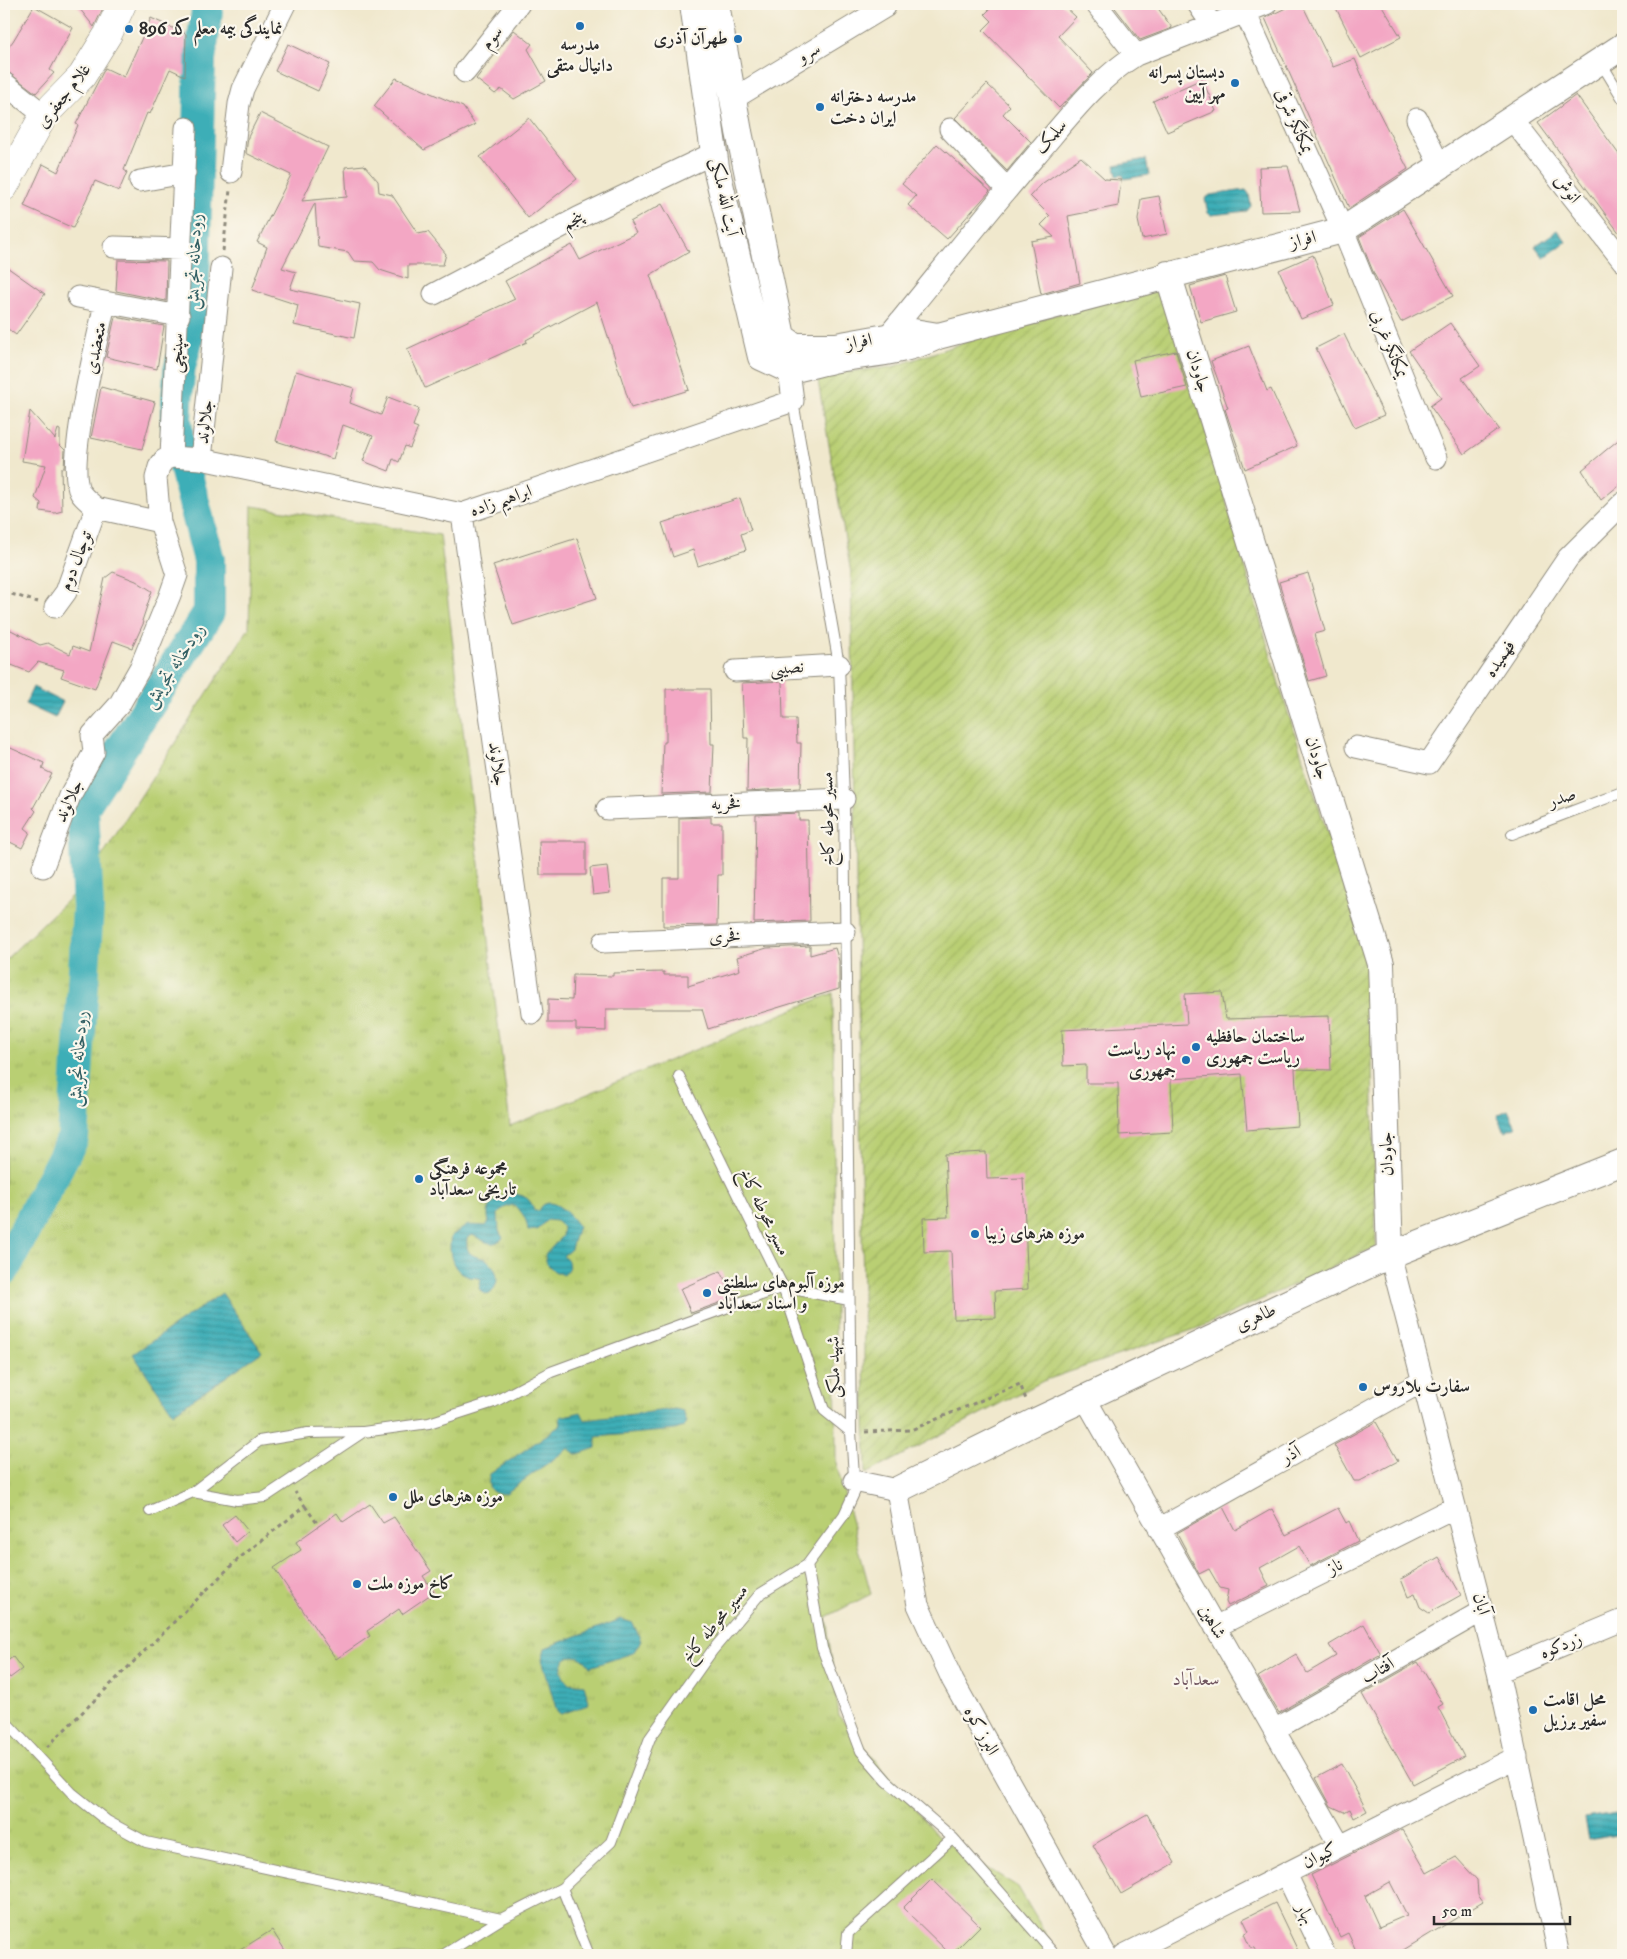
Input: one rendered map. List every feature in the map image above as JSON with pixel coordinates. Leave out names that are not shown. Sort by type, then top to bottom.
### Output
[{"type":"main road","name":"غلام جعفری","points":[[4,187],[44,115],[82,76],[108,34],[122,4]]},
{"type":"street","points":[[232,172],[239,104],[243,89],[285,4]]},
{"type":"street","name":"سوم","points":[[465,72],[518,4]]},
{"type":"street","name":"آیت الله ملکی","points":[[693,4],[714,153],[761,357],[789,370]]},
{"type":"street","name":"آیت الله ملکی","points":[[716,4],[733,99],[789,370],[793,401]]},
{"type":"street","points":[[1096,4],[1136,55]]},
{"type":"street","points":[[1198,4],[1212,25]]},
{"type":"street","name":"سلمک","points":[[887,337],[1007,189],[1097,86],[1122,64],[1136,55],[1258,6]]},
{"type":"street","name":"یمکانگز شرقی","points":[[1258,6],[1343,230]]},
{"type":"street","name":"سرو","points":[[733,99],[885,7]]},
{"type":"street","name":"افراز","points":[[789,370],[839,359],[869,356],[916,347],[938,336],[1168,274],[1343,230],[1623,46]]},
{"type":"street","points":[[4,83],[44,115]]},
{"type":"street","name":"انوش","points":[[1511,118],[1623,261]]},
{"type":"street","points":[[1417,119],[1440,166]]},
{"type":"street","name":"سپنچی","points":[[171,457],[179,316],[186,128]]},
{"type":"street","points":[[950,129],[1007,189]]},
{"type":"street","name":"پنجم","points":[[434,294],[578,218],[714,153]]},
{"type":"street","points":[[140,181],[185,173]]},
{"type":"street","name":"یمکانگز غربی","points":[[1343,230],[1436,458]]},
{"type":"street","points":[[114,247],[182,249]]},
{"type":"street","name":"جلالوند","points":[[43,866],[70,796],[94,752],[92,735],[119,705],[140,668],[170,595],[176,574],[160,522],[156,478],[158,467],[164,460],[171,457],[201,459],[221,268]]},
{"type":"street","name":"جاودان","points":[[1168,274],[1381,964],[1390,1255]]},
{"type":"street","points":[[78,297],[105,303]]},
{"type":"street","name":"متعضدی","points":[[76,467],[80,430],[105,303],[179,316]]},
{"type":"street","name":"افراز","points":[[782,337],[795,346],[836,346],[914,332],[938,336]]},
{"type":"street","name":"ابراهیم زاده","points":[[201,459],[462,514],[793,401]]},
{"type":"street","name":"توچال دوم","points":[[55,607],[66,592],[96,508],[80,492],[76,467]]},
{"type":"street","name":"فهمیده","points":[[1356,746],[1429,763],[1568,558],[1623,502]]},
{"type":"street","points":[[96,508],[160,522]]},
{"type":"street","name":"جلالوند","points":[[462,514],[532,1013]]},
{"type":"street","name":"نصیبی","points":[[735,671],[839,665]]},
{"type":"street","name":"فخریه","points":[[607,809],[844,799]]},
{"type":"street","name":"فخری","points":[[604,942],[845,932]]},
{"type":"street","name":"طاهری","points":[[897,1490],[1036,1421],[1390,1255],[1623,1162]]},
{"type":"street","name":"آبان","points":[[1390,1255],[1498,1672],[1559,1955]]},
{"type":"street","name":"آذر","points":[[1160,1529],[1423,1381]]},
{"type":"street","name":"شاهین","points":[[1085,1398],[1340,1846]]},
{"type":"street","points":[[854,1481],[897,1490]]},
{"type":"street","name":"البرز کوه","points":[[897,1490],[918,1605],[953,1681],[1106,1955]]},
{"type":"street","name":"ناز","points":[[1215,1627],[1456,1507]]},
{"type":"street","name":"آفتاب","points":[[1274,1730],[1482,1611]]},
{"type":"street","name":"زردکوه","points":[[1498,1672],[1623,1620]]},
{"type":"street","name":"کیوان","points":[[1124,1955],[1517,1757]]},
{"type":"street","name":"بهار","points":[[1286,1874],[1325,1955]]},
{"type":"lane","points":[[1599,61],[1623,98]]},
{"type":"lane","name":"مسیر محوطه کاخ","points":[[793,401],[839,665],[844,799],[849,1300]]},
{"type":"lane","name":"صدر","points":[[1512,834],[1623,792]]},
{"type":"lane","name":"مسیر محوطه کاخ","points":[[443,1955],[501,1919],[562,1888],[611,1842],[650,1738],[712,1651],[760,1594],[807,1565],[844,1515],[855,1491],[851,1432],[824,1410],[783,1287],[679,1076]]},
{"type":"lane","points":[[150,1511],[193,1492],[259,1441],[308,1433],[363,1432],[429,1423],[494,1402],[551,1372],[783,1287],[849,1300]]},
{"type":"lane","name":"شهید ملکی","points":[[849,1300],[851,1432]]},
{"type":"lane","points":[[193,1492],[237,1500],[265,1497],[363,1432]]},
{"type":"lane","points":[[807,1565],[822,1648],[861,1751],[887,1781],[953,1838],[1055,1955]]},
{"type":"lane","points":[[4,1720],[72,1793],[107,1821],[146,1842],[501,1919]]},
{"type":"lane","points":[[846,1955],[848,1933],[953,1838]]},
{"type":"lane","points":[[562,1888],[589,1955]]},
{"type":"path","points":[[221,268],[232,172]]},
{"type":"path","name":"توچال دوم","points":[[4,594],[8,593],[55,607]]},
{"type":"path","points":[[851,1432],[911,1430],[1020,1384],[1036,1421]]},
{"type":"path","points":[[288,1481],[319,1526]]},
{"type":"path","points":[[37,1757],[237,1560],[305,1506]]},
{"type":"green space","points":[[1158,286],[1198,404],[1281,691],[1370,964],[1376,1247],[1201,1327],[1043,1381],[866,1474],[851,573],[817,375],[892,367],[1004,329]]},
{"type":"green space","name":"مجموعه فرهنگی تاریخی سعدآباد","points":[[252,506],[440,535],[510,1126],[833,993],[836,1463],[871,1594],[826,1617],[839,1716],[938,1837],[1018,1887],[1058,1955],[4,1955],[4,961],[84,884],[249,628]]},
{"type":"water","points":[[1146,159],[1149,175],[1124,179],[1123,175],[1117,176],[1115,165]]},
{"type":"water","points":[[1246,190],[1249,194],[1251,206],[1247,211],[1211,215],[1208,213],[1205,199],[1210,195]]},
{"type":"water","points":[[1558,230],[1566,242],[1544,258],[1535,246]]},
{"type":"water","points":[[33,687],[63,702],[55,718],[25,704]]},
{"type":"water","points":[[1508,1110],[1516,1127],[1505,1132],[1497,1115]]},
{"type":"water","points":[[512,1193],[527,1198],[534,1211],[539,1211],[543,1205],[548,1203],[560,1207],[578,1226],[571,1249],[563,1256],[568,1261],[569,1269],[564,1275],[554,1271],[546,1263],[545,1255],[562,1236],[563,1227],[556,1221],[547,1220],[537,1230],[528,1231],[523,1215],[519,1209],[512,1205],[504,1208],[498,1214],[499,1231],[503,1238],[499,1241],[491,1243],[472,1235],[467,1238],[467,1248],[471,1254],[486,1259],[497,1275],[494,1289],[491,1293],[484,1294],[479,1289],[481,1279],[470,1277],[459,1271],[452,1261],[451,1236],[468,1225],[486,1226],[489,1222],[488,1211],[490,1206],[497,1200]]},
{"type":"water","points":[[222,1293],[262,1352],[173,1413],[133,1354]]},
{"type":"water","points":[[675,1409],[683,1411],[687,1422],[684,1427],[675,1430],[596,1437],[596,1448],[575,1455],[569,1448],[506,1493],[493,1492],[489,1487],[490,1474],[561,1425],[560,1417],[581,1412],[585,1420]]},
{"type":"water","points":[[621,1619],[633,1623],[641,1641],[633,1653],[590,1667],[584,1660],[578,1657],[572,1656],[567,1658],[563,1663],[563,1676],[568,1683],[584,1685],[589,1701],[588,1705],[561,1714],[557,1712],[542,1660],[545,1648]]},
{"type":"water","points":[[1616,1813],[1621,1834],[1589,1840],[1585,1818]]},
{"type":"building","points":[[76,4],[105,4],[94,27]]},
{"type":"building","points":[[995,4],[1062,4],[1076,17],[1058,36],[1093,73],[1059,108],[983,30],[992,21],[985,14]]},
{"type":"building","points":[[1112,4],[1155,4],[1172,28],[1140,40]]},
{"type":"building","points":[[1294,4],[1302,4],[1333,67],[1355,59],[1371,97],[1408,169],[1349,208],[1265,18]]},
{"type":"building","points":[[1334,4],[1381,4],[1401,37],[1361,58]]},
{"type":"building","points":[[34,6],[73,28],[50,70],[54,73],[36,93],[4,69],[4,53]]},
{"type":"building","points":[[151,18],[186,34],[185,76],[170,69],[150,114],[147,113],[124,170],[127,172],[119,191],[95,181],[73,228],[24,206],[43,164],[58,172],[78,125],[76,124],[105,68],[124,77]]},
{"type":"building","points":[[514,30],[532,44],[528,49],[546,81],[514,99],[501,89],[495,94],[476,79]]},
{"type":"building","points":[[288,44],[330,64],[318,91],[275,71]]},
{"type":"building","points":[[396,78],[463,107],[475,125],[424,150],[374,106]]},
{"type":"building","points":[[1202,79],[1216,111],[1167,132],[1153,101]]},
{"type":"building","points":[[987,84],[1010,106],[1003,114],[1031,142],[1007,171],[955,118]]},
{"type":"building","points":[[1576,95],[1623,160],[1623,238],[1538,123]]},
{"type":"building","points":[[260,113],[328,147],[302,201],[347,197],[345,167],[364,165],[378,181],[379,192],[392,195],[418,234],[428,232],[446,254],[443,265],[408,265],[408,279],[380,270],[373,262],[354,261],[348,252],[318,247],[315,203],[282,268],[296,272],[290,289],[360,304],[354,338],[294,325],[298,305],[252,290],[267,247],[257,242],[291,175],[246,153],[248,137]]},
{"type":"building","points":[[529,118],[577,179],[528,218],[480,157]]},
{"type":"building","points":[[937,144],[990,191],[947,239],[908,205],[916,196],[902,184]]},
{"type":"building","points":[[1081,157],[1105,179],[1121,180],[1118,206],[1068,216],[1080,283],[1041,294],[1031,241],[1054,237],[1041,225],[1050,216],[1030,196],[1040,185]]},
{"type":"building","points":[[1288,166],[1300,211],[1261,212],[1259,167]]},
{"type":"building","points":[[1159,196],[1167,234],[1142,239],[1138,220],[1141,199]]},
{"type":"building","points":[[662,204],[689,252],[650,275],[689,390],[631,408],[597,302],[526,340],[527,342],[425,388],[407,349],[515,299],[505,281],[572,245],[580,260],[636,233],[630,222]]},
{"type":"building","points":[[1403,209],[1453,296],[1401,322],[1374,274],[1359,237]]},
{"type":"building","points":[[1313,255],[1334,305],[1301,319],[1279,270]]},
{"type":"building","points":[[118,260],[167,261],[166,301],[116,291]]},
{"type":"building","points":[[4,265],[45,294],[16,335],[4,326]]},
{"type":"building","points":[[1225,276],[1236,312],[1201,322],[1190,286]]},
{"type":"building","points":[[115,317],[164,326],[157,369],[106,357]]},
{"type":"building","points":[[1450,323],[1480,366],[1462,378],[1499,429],[1464,454],[1430,406],[1441,398],[1409,351]]},
{"type":"building","points":[[1344,334],[1384,415],[1355,428],[1316,348]]},
{"type":"building","points":[[1249,346],[1267,391],[1271,389],[1297,446],[1245,469],[1225,409],[1228,408],[1211,361]]},
{"type":"building","points":[[1176,351],[1187,387],[1141,397],[1133,360]]},
{"type":"building","points":[[296,371],[354,388],[350,403],[381,415],[388,397],[419,409],[413,426],[418,428],[410,448],[405,446],[399,462],[393,459],[389,471],[363,461],[373,436],[343,425],[333,459],[276,441]]},
{"type":"building","points":[[101,387],[155,402],[142,449],[91,438]]},
{"type":"building","points":[[30,411],[55,439],[58,429],[60,430],[60,445],[65,450],[64,468],[61,468],[62,511],[55,513],[40,511],[41,503],[35,498],[46,465],[22,461]]},
{"type":"building","points":[[1623,436],[1623,482],[1601,500],[1582,470]]},
{"type":"building","points":[[740,498],[751,530],[741,534],[746,550],[698,566],[693,550],[673,557],[662,523]]},
{"type":"building","points":[[577,538],[597,598],[513,625],[493,565]]},
{"type":"building","points":[[113,572],[136,581],[152,591],[142,621],[144,622],[132,648],[113,641],[95,689],[61,677],[64,670],[38,662],[29,672],[4,662],[4,640],[9,629],[40,645],[48,643],[70,654],[73,646],[89,652],[105,578]]},
{"type":"building","points":[[1308,573],[1325,631],[1314,634],[1326,676],[1309,681],[1279,582]]},
{"type":"building","points":[[782,681],[783,719],[796,719],[797,743],[801,743],[800,788],[747,791],[748,738],[744,738],[742,683]]},
{"type":"building","points":[[666,689],[710,689],[711,744],[714,744],[712,792],[661,794],[663,742],[666,742]]},
{"type":"building","points":[[4,745],[44,763],[42,769],[52,774],[33,808],[36,811],[25,828],[30,832],[22,848],[4,839]]},
{"type":"building","points":[[799,813],[799,820],[808,820],[810,921],[754,923],[756,815]]},
{"type":"building","points":[[711,817],[711,823],[722,823],[722,875],[718,875],[717,925],[663,926],[663,878],[679,878],[679,818]]},
{"type":"building","points":[[539,841],[586,841],[586,875],[540,875]]},
{"type":"building","points":[[607,866],[610,893],[593,895],[590,868]]},
{"type":"building","points":[[810,946],[810,955],[835,948],[839,961],[839,989],[708,1029],[702,1009],[606,1009],[606,1031],[576,1030],[576,1023],[548,1023],[548,999],[572,1000],[573,975],[613,976],[613,973],[664,972],[664,975],[688,975],[688,986],[740,970],[737,957],[767,948]]},
{"type":"building","name":"ساختمان حافظیه ریاست جمهوری","points":[[1222,992],[1226,1019],[1329,1016],[1331,1070],[1295,1069],[1298,1126],[1247,1130],[1242,1074],[1171,1079],[1173,1132],[1119,1135],[1118,1083],[1086,1083],[1086,1065],[1063,1066],[1062,1030],[1187,1024],[1185,994]]},
{"type":"building","name":"موزه هنرهای زیبا","points":[[986,1152],[987,1179],[1023,1178],[1028,1289],[995,1291],[996,1318],[954,1319],[951,1251],[924,1252],[923,1218],[948,1217],[945,1154]]},
{"type":"building","name":"موزه آلبوم‌های سلطنتی و اسناد سعدآباد","points":[[721,1271],[733,1298],[691,1313],[680,1289]]},
{"type":"building","points":[[1376,1422],[1398,1461],[1360,1481],[1354,1481],[1334,1445]]},
{"type":"building","name":"کاخ موزه ملت","points":[[370,1504],[383,1523],[394,1517],[431,1571],[423,1576],[434,1592],[402,1614],[399,1609],[367,1631],[370,1636],[336,1659],[274,1568],[301,1550],[296,1542],[337,1513],[343,1522]]},
{"type":"building","points":[[1223,1507],[1235,1530],[1272,1509],[1286,1535],[1338,1508],[1346,1523],[1349,1521],[1358,1541],[1310,1566],[1299,1546],[1260,1568],[1269,1586],[1228,1606],[1226,1602],[1228,1590],[1220,1588],[1209,1569],[1199,1574],[1177,1533]]},
{"type":"building","points":[[235,1515],[248,1531],[235,1542],[222,1525]]},
{"type":"building","points":[[1439,1557],[1461,1595],[1429,1613],[1420,1607],[1415,1594],[1408,1597],[1401,1579]]},
{"type":"building","points":[[1364,1624],[1381,1654],[1279,1713],[1258,1677],[1296,1654],[1307,1673],[1336,1656],[1329,1645]]},
{"type":"building","points":[[13,1657],[22,1669],[10,1678],[4,1670],[4,1663]]},
{"type":"building","points":[[1418,1662],[1443,1704],[1438,1707],[1464,1757],[1413,1784],[1362,1694]]},
{"type":"building","points":[[1342,1764],[1367,1811],[1354,1818],[1350,1809],[1344,1812],[1331,1806],[1316,1778]]},
{"type":"building","points":[[1147,1814],[1175,1863],[1121,1894],[1093,1845]]},
{"type":"building","points":[[1402,1829],[1427,1873],[1456,1857],[1477,1880],[1478,1895],[1483,1902],[1395,1955],[1358,1955],[1348,1933],[1340,1937],[1311,1875]],"holes":[[[1390,1882],[1407,1915],[1379,1927],[1365,1896]]]},
{"type":"building","points":[[932,1879],[980,1926],[951,1955],[903,1908]]},
{"type":"building","points":[[1275,1903],[1300,1955],[1259,1955],[1255,1948],[1250,1947],[1244,1934],[1249,1931],[1243,1919]]},
{"type":"building","points":[[272,1930],[288,1955],[232,1955]]},
{"type":"waterway","name":"رودخانه تجریش","points":[[4,1270],[73,1138],[88,908],[83,808],[209,612],[209,560],[178,441],[176,419],[179,371],[193,317],[200,59],[208,4]]},
{"type":"place","name":"مدرسه دانیال متقی","points":[[580,26]]},
{"type":"place","name":"نمایندگی بیمه معلم کد 896","points":[[129,29]]},
{"type":"place","name":"طهرآن آذری","points":[[738,39]]},
{"type":"place","name":"دبستان پسرانه مهر آیین","points":[[1235,83]]},
{"type":"place","name":"مدرسه دخترانه ایران دخت","points":[[820,107]]},
{"type":"place","name":"ساختمان حافظیه ریاست جمهوری","points":[[1196,1047]]},
{"type":"place","name":"نهاد ریاست جمهوری","points":[[1186,1060]]},
{"type":"place","name":"مجموعه فرهنگی تاریخی سعدآباد","points":[[419,1179]]},
{"type":"place","name":"موزه هنرهای زیبا","points":[[975,1234]]},
{"type":"place","name":"موزه آلبوم‌های سلطنتی و اسناد سعدآباد","points":[[707,1293]]},
{"type":"place","name":"سفارت بلاروس","points":[[1363,1387]]},
{"type":"place","name":"موزه هنرهای ملل","points":[[393,1497]]},
{"type":"place","name":"کاخ موزه ملت","points":[[357,1584]]},
{"type":"place","name":"محل اقامت سفیر برزیل","points":[[1533,1710]]},
{"type":"district","name":"سعدآباد","points":[[1196,1679]]}]
